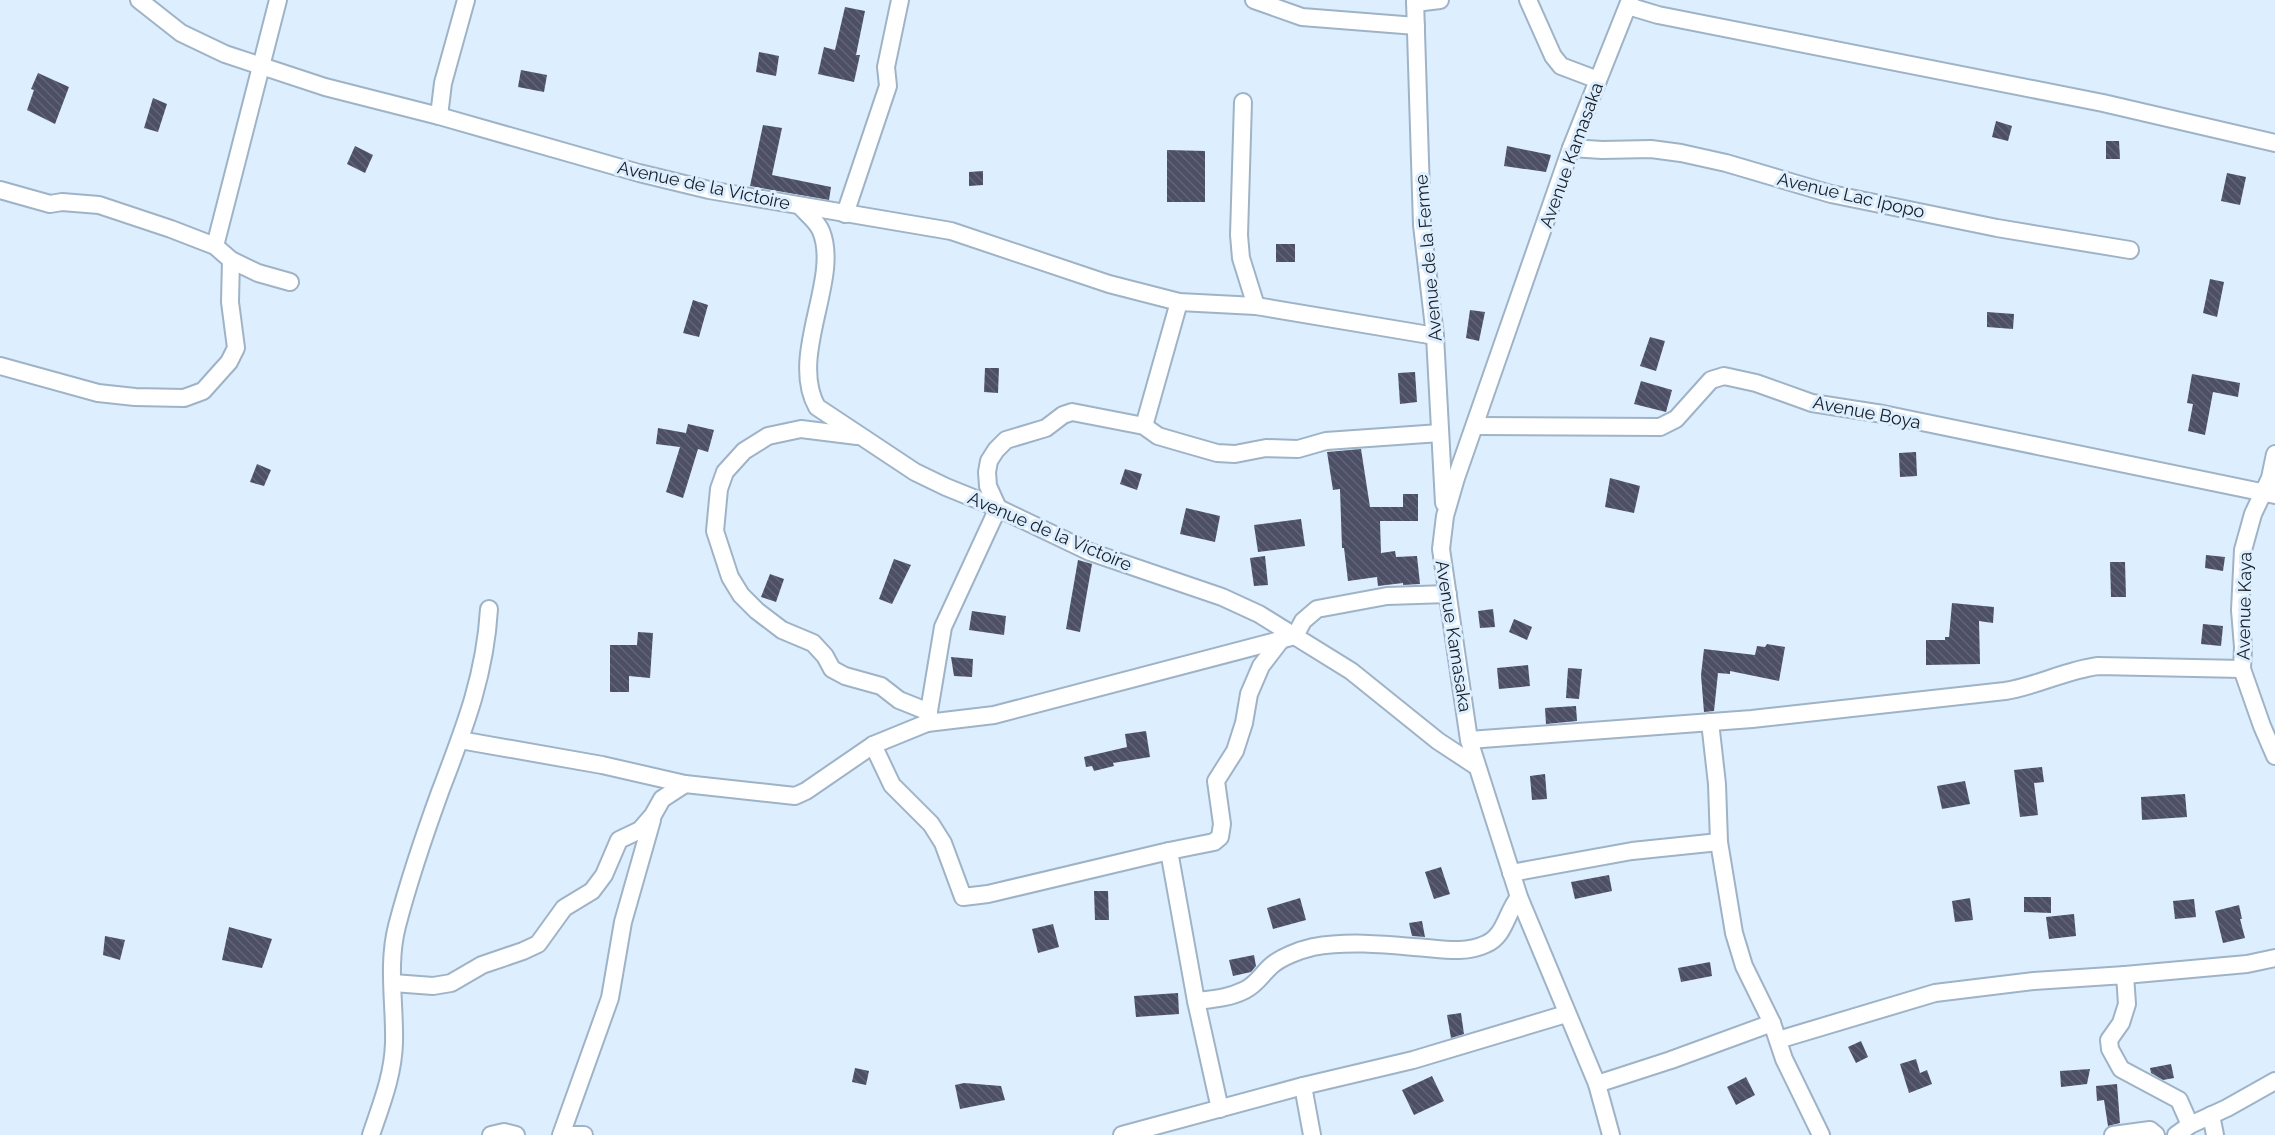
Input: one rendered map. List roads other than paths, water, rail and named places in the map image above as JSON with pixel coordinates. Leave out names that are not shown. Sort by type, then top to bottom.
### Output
[{"type":"street","name":"Avenue de la Victoire","points":[[140,0],[181,33],[225,54],[325,87],[439,116],[639,173],[709,190],[800,206],[820,228],[824,242],[821,285],[810,342],[809,366],[812,399],[817,407],[915,472],[1090,552],[1222,597],[1259,614],[1288,638],[1351,671],[1438,741],[1476,766]]},
{"type":"street","points":[[215,246],[278,0]]},
{"type":"street","points":[[439,116],[442,83],[466,0]]},
{"type":"street","points":[[845,214],[888,86],[886,67],[900,0]]},
{"type":"street","points":[[1254,0],[1302,17],[1416,26]]},
{"type":"street","points":[[1415,2],[1440,0]]},
{"type":"street","points":[[1528,0],[1552,56],[1561,66],[1598,80]]},
{"type":"street","name":"Avenue de la Ferme","points":[[1415,2],[1422,225],[1435,336],[1445,516]]},
{"type":"street","points":[[1629,3],[1704,24],[2103,103],[2275,143]]},
{"type":"street","name":"Avenue Kamasaka","points":[[1611,1135],[1597,1084],[1519,897],[1476,766],[1469,740],[1441,549],[1445,516],[1456,478],[1571,148],[1629,3]]},
{"type":"street","points":[[1243,102],[1239,235],[1241,258],[1256,306]]},
{"type":"street","name":"Avenue Lac Ipopo","points":[[1571,148],[1602,150],[1651,148],[1681,153],[1726,163],[1831,194],[1997,228],[2130,250]]},
{"type":"street","points":[[0,190],[50,204],[62,202],[99,205],[171,228],[215,246],[231,260],[258,273],[290,282]]},
{"type":"street","points":[[800,206],[951,231],[1109,284],[1179,302],[1256,306],[1435,336]]},
{"type":"street","points":[[0,366],[98,393],[135,397],[184,398],[203,391],[229,362],[236,348],[230,302],[231,260]]},
{"type":"street","points":[[1144,426],[1179,302]]},
{"type":"street","name":"Avenue Boya","points":[[1476,426],[1660,427],[1676,419],[1711,380],[1724,376],[1756,383],[1812,403],[1883,414],[2269,494]]},
{"type":"street","points":[[928,717],[943,627],[998,508],[988,486],[988,461],[1006,440],[1046,428],[1063,415],[1072,412],[1144,426],[1158,436],[1217,453],[1235,454],[1266,447],[1298,448],[1326,441],[1440,433]]},
{"type":"street","points":[[861,437],[801,429],[768,436],[744,451],[725,472],[719,489],[715,531],[730,577],[741,595],[758,610],[782,630],[813,643],[825,656],[832,669],[845,676],[881,686],[898,700],[928,717]]},
{"type":"street","name":"Avenue Kaya","points":[[2275,454],[2269,494],[2253,514],[2243,550],[2240,610],[2242,669],[2268,724],[2275,756]]},
{"type":"street","points":[[873,745],[892,785],[931,824],[943,843],[963,897],[988,894],[1214,842],[1220,837],[1221,825],[1216,781],[1235,752],[1245,723],[1249,694],[1261,666],[1303,621],[1317,609],[1386,596],[1448,594]]},
{"type":"street","points":[[371,1135],[390,1078],[394,1044],[392,950],[397,926],[419,850],[469,717],[487,640],[489,609]]},
{"type":"street","points":[[460,740],[602,765],[685,784],[795,796],[873,745],[928,717],[994,716],[1288,638]]},
{"type":"street","points":[[1469,740],[1710,722],[2005,691],[2024,688],[2079,669],[2098,666],[2242,669]]},
{"type":"street","points":[[1710,722],[1717,784],[1719,842],[1734,933],[1744,966],[1772,1023],[1795,1084],[1821,1135]]},
{"type":"street","points":[[561,1135],[610,998],[623,922],[653,815],[662,798],[685,784]]},
{"type":"street","points":[[393,983],[433,986],[451,983],[482,964],[538,944],[564,908],[592,891],[604,875],[620,840],[640,830],[653,815]]},
{"type":"street","points":[[1511,873],[1632,851],[1719,842]]},
{"type":"street","points":[[1169,851],[1196,1001],[1220,1109]]},
{"type":"street","points":[[1196,1001],[1224,998],[1245,990],[1260,980],[1272,965],[1312,947],[1343,944],[1391,945],[1468,951],[1488,944],[1498,936],[1509,909],[1519,897]]},
{"type":"street","points":[[1778,1040],[1935,993],[2034,981],[2247,964],[2275,958]]},
{"type":"street","points":[[2125,975],[2127,1004],[2121,1023],[2109,1040],[2110,1049],[2121,1069],[2179,1100],[2190,1125]]},
{"type":"street","points":[[1122,1135],[1303,1086],[1413,1060],[1566,1014]]},
{"type":"street","points":[[1597,1084],[1772,1023]]},
{"type":"street","points":[[2176,1135],[2190,1125],[2275,1081]]},
{"type":"street","points":[[1303,1086],[1312,1135]]},
{"type":"street","points":[[2211,1116],[2215,1135]]},
{"type":"street","points":[[2114,1135],[2150,1130],[2156,1135]]},
{"type":"street","points":[[492,1135],[504,1132],[516,1135]]},
{"type":"street","points":[[570,1135],[584,1135]]}]
